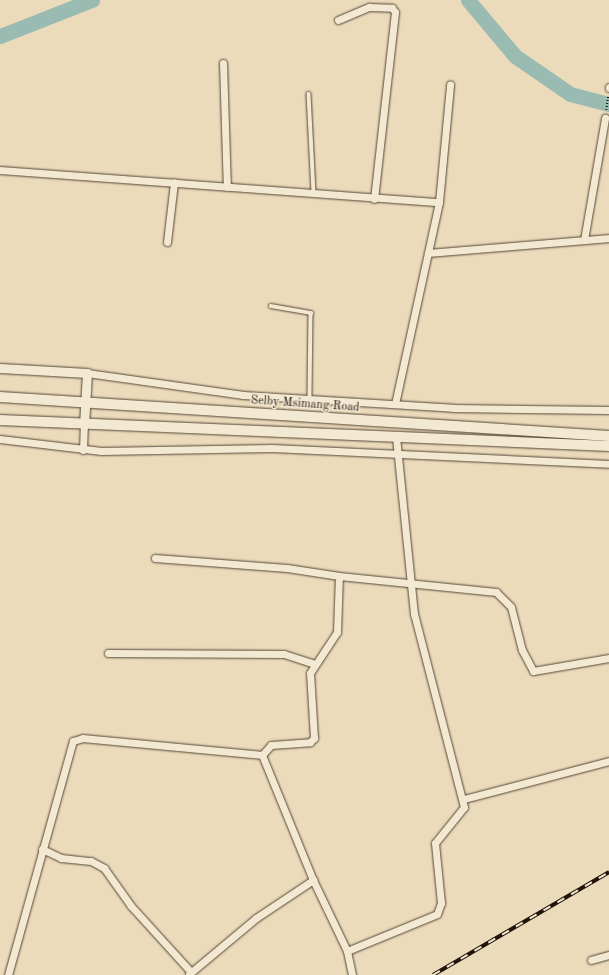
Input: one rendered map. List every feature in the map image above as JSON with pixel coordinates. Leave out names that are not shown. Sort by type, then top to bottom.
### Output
[{"type":"main road","name":"Selby Msimang Road","points":[[0,397],[86,401],[316,420],[609,436]]},
{"type":"main road","name":"Selby Msimang Road","points":[[0,420],[84,425],[396,436],[609,446]]},
{"type":"street","points":[[338,20],[369,7],[392,8],[395,12],[374,199]]},
{"type":"street","points":[[223,63],[227,187]]},
{"type":"street","points":[[395,404],[439,202],[450,85]]},
{"type":"street","points":[[584,240],[605,118]]},
{"type":"street","points":[[0,170],[174,182],[314,195],[439,202]]},
{"type":"street","points":[[167,242],[174,182]]},
{"type":"street","points":[[428,253],[609,238]]},
{"type":"street","points":[[0,368],[87,373],[243,395],[395,404],[609,410]]},
{"type":"street","points":[[83,450],[87,373]]},
{"type":"street","points":[[347,951],[437,914],[441,903],[435,843],[462,813],[464,800],[418,633],[410,581],[400,455],[396,436]]},
{"type":"street","points":[[0,439],[83,450],[272,448],[609,464]]},
{"type":"street","points":[[155,558],[287,568],[339,576],[410,581],[488,590],[500,595],[511,607],[522,650],[533,671],[609,658]]},
{"type":"street","points":[[8,975],[68,748],[77,739],[262,755],[275,744],[312,741],[315,727],[308,682],[314,664],[327,651],[337,632],[339,576]]},
{"type":"street","points":[[108,653],[284,654],[314,664]]},
{"type":"street","points":[[262,755],[313,880],[347,951],[352,975]]},
{"type":"street","points":[[464,800],[519,782],[609,761]]},
{"type":"street","points":[[42,849],[61,858],[91,861],[104,868],[131,906],[189,974],[256,918],[313,880]]},
{"type":"street","points":[[592,960],[609,955]]},
{"type":"lane","points":[[309,94],[314,195]]},
{"type":"lane","points":[[271,306],[311,313],[310,399]]},
{"type":"path","points":[[605,118],[609,88]]},
{"type":"waterway","points":[[0,36],[92,0]]},
{"type":"waterway","points":[[468,0],[515,56],[570,94],[609,104]]},
{"type":"railway","points":[[433,975],[609,872]]}]
